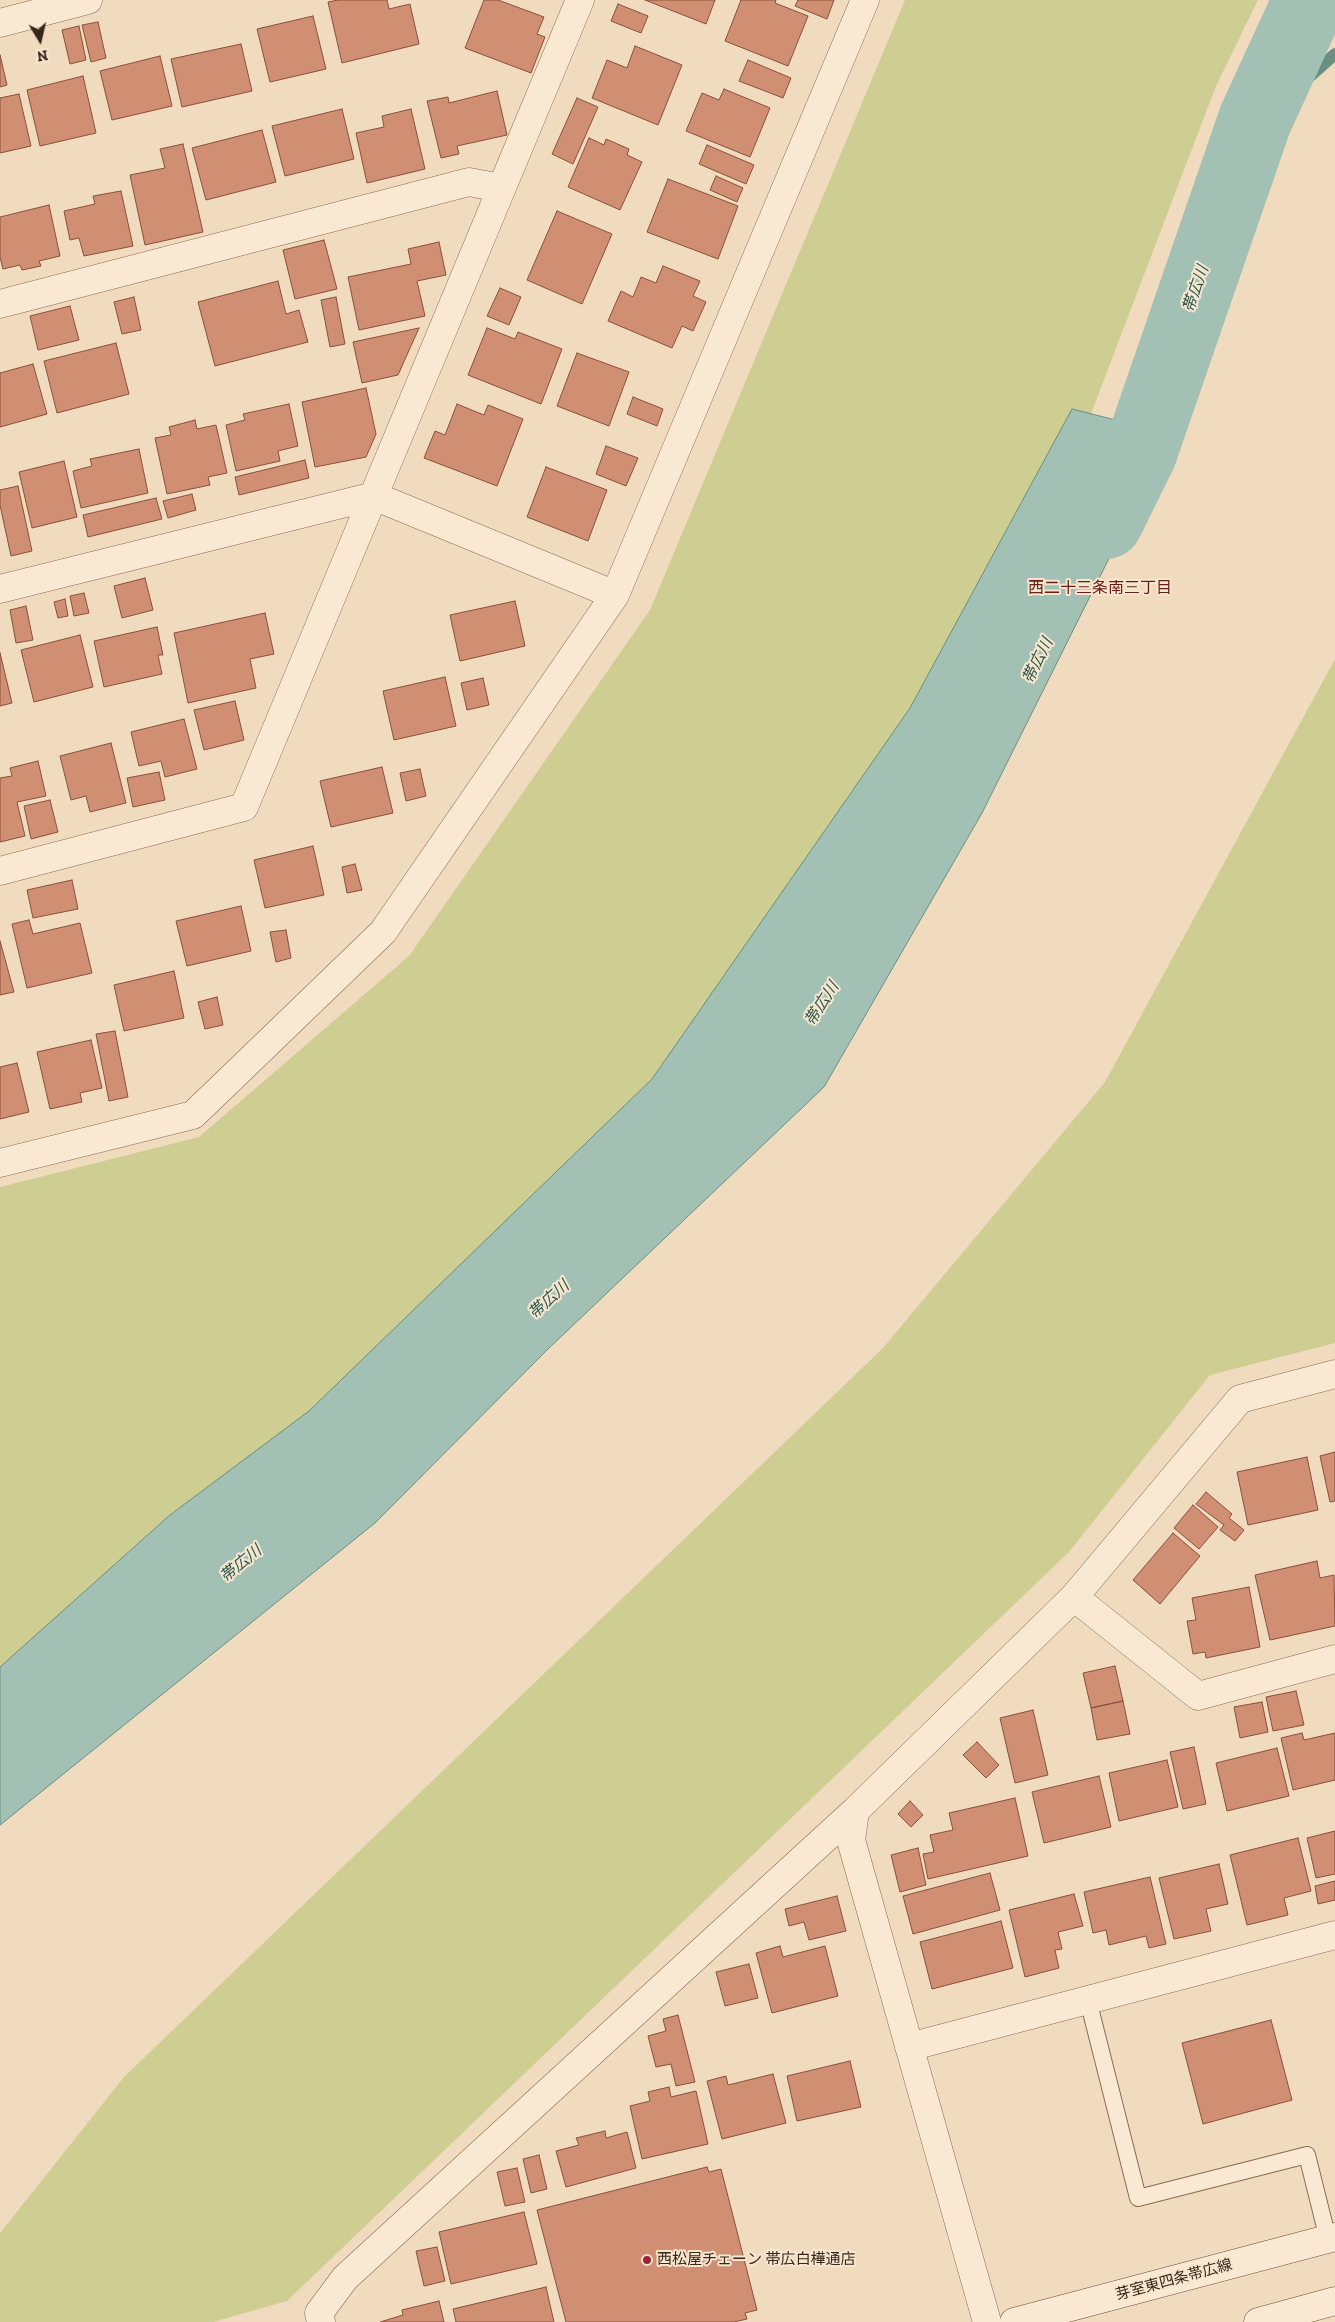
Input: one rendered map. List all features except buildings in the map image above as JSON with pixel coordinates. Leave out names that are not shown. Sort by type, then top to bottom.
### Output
[{"type":"street","points":[[0,23],[88,0]]},
{"type":"street","points":[[0,871],[244,807],[580,0]]},
{"type":"street","points":[[0,1163],[193,1114],[383,932],[615,596],[865,0]]},
{"type":"street","points":[[0,304],[469,182],[501,188]]},
{"type":"street","points":[[0,589],[374,496],[615,596]]},
{"type":"street","points":[[321,2322],[319,2313],[345,2278],[856,1811],[1074,1597],[1240,1399],[1335,1374]]},
{"type":"street","points":[[1074,1597],[1198,1696],[1335,1659]]},
{"type":"street","points":[[856,1811],[851,1840],[987,2322]]},
{"type":"street","points":[[909,2047],[1335,1935]]},
{"type":"street","name":"芽室東四条帯広線","points":[[1014,2322],[1332,2238]]},
{"type":"street","points":[[1258,2322],[1335,2302]]},
{"type":"lane","points":[[1088,2000],[1138,2198],[1307,2155],[1332,2238]]},
{"type":"green space","points":[[905,0],[1258,0],[1216,86],[1060,495],[716,1051],[0,1712],[0,1187],[199,1137],[409,956],[650,610]]},
{"type":"green space","points":[[1335,659],[1335,1343],[1210,1375],[1069,1552],[287,2301],[213,2322],[0,2322],[0,2233],[124,2077],[883,1348],[1105,1082]]},
{"type":"water","points":[[1072,409],[1171,434],[982,813],[824,1087],[548,1349],[375,1523],[0,1825],[0,1667],[170,1515],[309,1411],[652,1079],[910,708]]},
{"type":"waterway","name":"帯広川","points":[[1106,522],[1140,453],[1255,120],[1310,0]]},
{"type":"waterway","points":[[1255,120],[1335,54]]},
{"type":"place","name":"西松屋チェーン 帯広白樺通店","points":[[647,2260]]},
{"type":"district","name":"西二十三条南三丁目","points":[[1100,588]]}]
